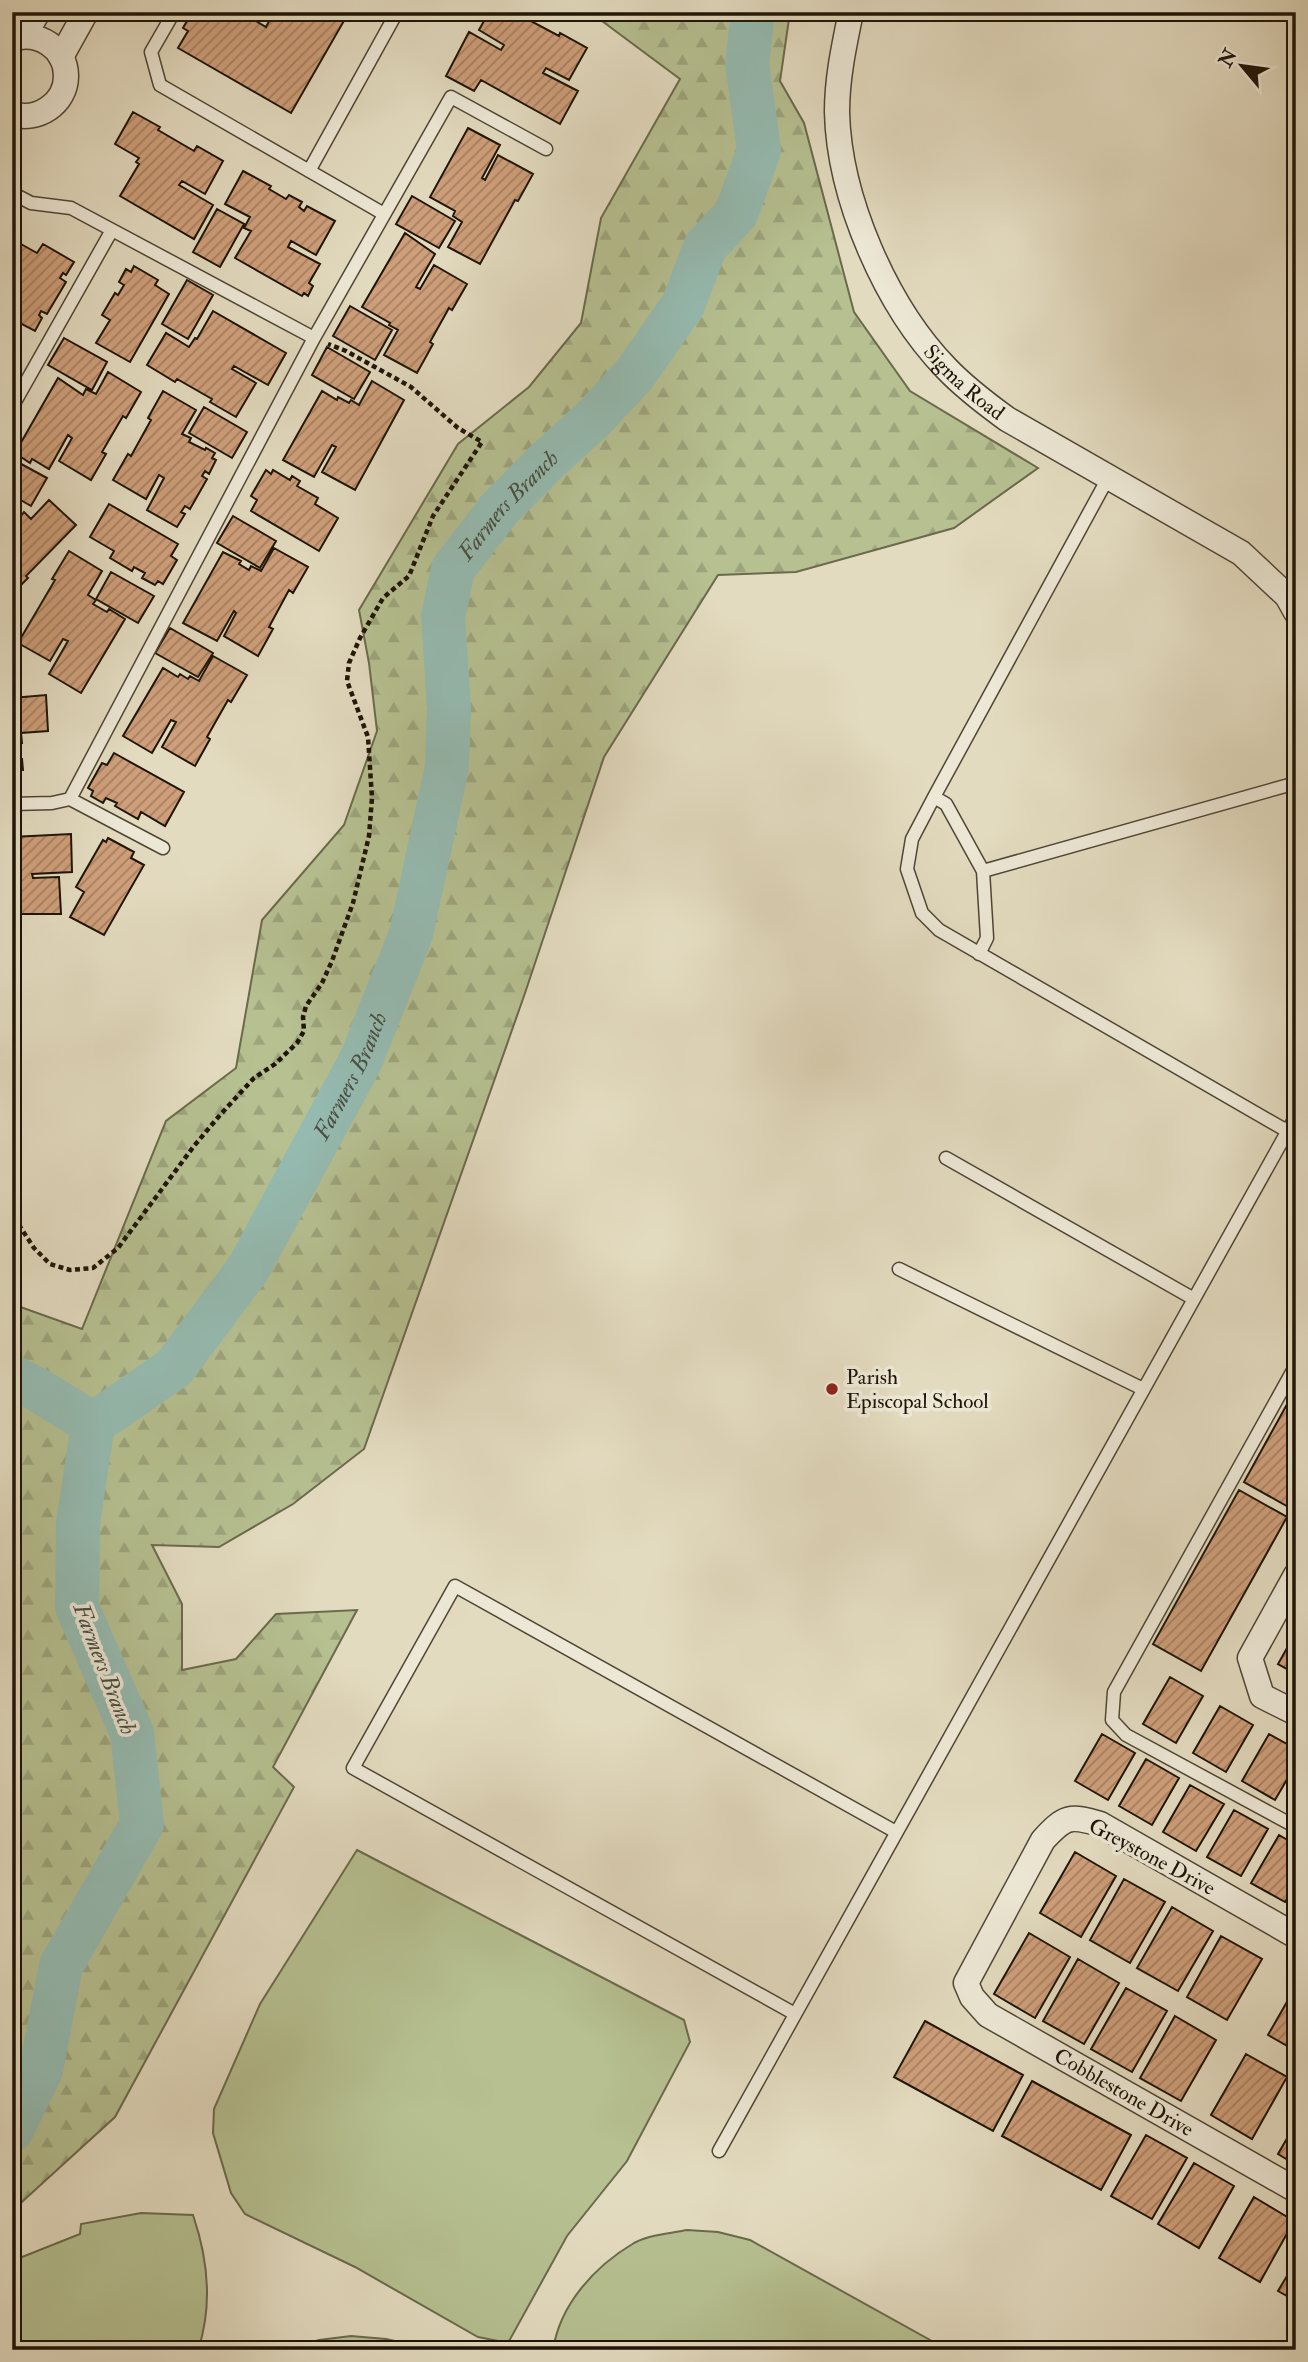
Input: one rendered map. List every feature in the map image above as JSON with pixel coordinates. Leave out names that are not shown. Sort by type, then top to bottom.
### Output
[{"type":"street","points":[[18,37],[38,12]]},
{"type":"street","points":[[61,57],[86,12]]},
{"type":"street","name":"Sigma Road","points":[[851,12],[839,73],[837,114],[850,192],[862,231],[893,296],[916,331],[944,366],[975,396],[1007,419],[1241,553],[1287,596],[1296,612]]},
{"type":"street","points":[[15,120],[46,111],[57,102],[64,90],[66,77],[61,57],[47,41],[34,37],[18,37]]},
{"type":"street","points":[[1296,1575],[1250,1658],[1262,1696],[1296,1713]]},
{"type":"street","name":"Greystone Drive","points":[[967,1983],[1043,1840],[1057,1825],[1076,1817],[1100,1824],[1296,1936]]},
{"type":"street","name":"Cobblestone Drive","points":[[967,1983],[972,1997],[988,2015],[1296,2190]]},
{"type":"lane","points":[[174,12],[151,52],[160,85],[384,214]]},
{"type":"lane","points":[[309,171],[397,12]]},
{"type":"lane","points":[[70,799],[314,338],[451,97],[545,149]]},
{"type":"lane","points":[[12,193],[31,203],[71,208],[314,338]]},
{"type":"lane","points":[[12,407],[112,230]]},
{"type":"lane","points":[[1108,478],[912,839],[907,869],[922,913],[939,930],[1287,1131]]},
{"type":"lane","points":[[983,871],[1296,783]]},
{"type":"lane","points":[[934,797],[946,804],[983,871],[987,938],[979,954]]},
{"type":"lane","points":[[12,803],[52,803],[70,799],[163,848]]},
{"type":"lane","points":[[719,2151],[1296,1116]]},
{"type":"lane","points":[[946,1158],[1194,1299]]},
{"type":"lane","points":[[900,1269],[1143,1389]]},
{"type":"lane","points":[[1296,1365],[1114,1692],[1112,1720],[1126,1735],[1296,1827]]},
{"type":"lane","points":[[795,2014],[353,1768],[455,1586],[896,1832]]},
{"type":"path","points":[[12,1209],[34,1248],[50,1264],[70,1270],[93,1268],[118,1248],[220,1115],[254,1078],[275,1064],[297,1043],[304,1031],[303,1017],[306,1006],[322,983],[353,903],[369,835],[372,798],[369,737],[347,681],[349,663],[383,598],[409,576],[433,516],[482,442],[458,428],[411,387],[346,351],[314,338]]},
{"type":"green space","points":[[607,12],[790,12],[780,81],[804,123],[854,312],[910,391],[1038,468],[954,528],[796,572],[718,575],[604,757],[524,996],[364,1449],[293,1504],[219,1547],[152,1545],[182,1604],[182,1670],[236,1659],[276,1614],[357,1610],[273,1767],[294,1787],[115,2117],[12,2211],[12,1304],[82,1329],[166,1121],[236,1068],[262,920],[344,825],[377,731],[359,610],[458,444],[529,387],[581,323],[601,218],[680,79],[602,21]]},
{"type":"green space","points":[[357,1850],[684,2020],[690,2042],[627,2161],[567,2236],[508,2343],[478,2337],[355,2267],[245,2214],[231,2193],[213,2133],[214,2109],[260,2004]]},
{"type":"green space","points":[[141,2213],[193,2215],[207,2282],[206,2316],[198,2350],[12,2350],[12,2261],[80,2234],[81,2224]]},
{"type":"green space","points":[[687,2230],[718,2232],[750,2240],[948,2350],[553,2350],[563,2317],[571,2302],[606,2263],[640,2240]]},
{"type":"green space","points":[[351,2336],[386,2339],[435,2350],[287,2350],[319,2340]]},
{"type":"building","points":[[192,12],[241,12],[266,27],[274,12],[349,12],[291,113],[178,48],[188,31],[183,28]]},
{"type":"building","points":[[489,12],[523,12],[527,15],[525,18],[587,48],[569,80],[546,68],[543,73],[578,91],[560,124],[481,80],[474,91],[446,76],[469,32],[501,50],[504,45],[479,30]]},
{"type":"building","points":[[133,112],[194,151],[197,146],[223,161],[205,194],[182,181],[179,185],[213,205],[194,239],[120,196],[139,164],[136,162],[139,158],[115,144]]},
{"type":"building","points":[[468,128],[500,145],[482,178],[485,180],[498,155],[533,174],[518,201],[515,200],[480,264],[448,247],[462,222],[453,216],[455,211],[430,197]]},
{"type":"building","points":[[243,171],[271,186],[269,189],[286,199],[289,195],[302,202],[299,207],[304,211],[307,206],[335,221],[316,255],[291,241],[288,247],[320,264],[309,283],[313,286],[308,296],[304,293],[302,296],[235,258],[251,231],[244,228],[250,217],[225,204]]},
{"type":"building","points":[[412,196],[455,221],[439,248],[396,224]]},
{"type":"building","points":[[217,209],[244,224],[220,267],[193,252]]},
{"type":"building","points":[[405,233],[435,254],[416,287],[420,289],[434,265],[467,284],[452,310],[449,308],[417,373],[384,355],[398,330],[362,307]]},
{"type":"building","points":[[12,239],[37,253],[43,244],[74,262],[66,275],[63,273],[60,278],[66,282],[47,314],[41,311],[39,315],[42,318],[35,331],[12,319]]},
{"type":"building","points":[[134,266],[158,280],[155,285],[169,294],[130,362],[96,343],[110,320],[102,315],[115,293],[118,295],[124,285],[119,282],[126,269],[131,272]]},
{"type":"building","points":[[187,280],[213,295],[188,339],[162,324]]},
{"type":"building","points":[[350,306],[392,330],[375,360],[333,336]]},
{"type":"building","points":[[213,311],[286,353],[268,385],[234,366],[232,369],[256,383],[236,417],[210,402],[212,399],[147,365],[166,333],[189,347],[195,338],[197,339]]},
{"type":"building","points":[[64,338],[107,362],[92,390],[48,365]]},
{"type":"building","points":[[327,347],[370,372],[354,399],[312,375]]},
{"type":"building","points":[[108,372],[141,392],[102,452],[106,454],[91,480],[59,461],[72,438],[68,435],[49,469],[32,459],[30,463],[15,453],[58,378],[83,395],[86,389],[96,394]]},
{"type":"building","points":[[372,381],[404,400],[355,490],[322,472],[336,447],[332,445],[314,477],[283,460],[322,391],[337,400],[338,397],[359,405]]},
{"type":"building","points":[[163,391],[196,410],[182,434],[191,438],[189,442],[215,453],[212,458],[216,460],[209,474],[205,471],[202,476],[207,479],[190,509],[185,506],[181,512],[185,514],[177,527],[147,510],[164,478],[159,475],[146,499],[113,480],[128,454],[131,456]]},
{"type":"building","points":[[204,407],[247,432],[232,458],[189,433]]},
{"type":"building","points":[[12,459],[47,478],[31,506],[12,495]]},
{"type":"building","points":[[266,470],[271,474],[273,470],[290,480],[292,476],[300,481],[297,486],[318,498],[315,504],[338,518],[319,551],[251,511],[257,500],[251,496]]},
{"type":"building","points":[[49,500],[76,525],[12,594],[12,508],[21,516],[24,512],[31,519]]},
{"type":"building","points":[[109,504],[178,544],[171,556],[177,560],[163,584],[158,581],[155,585],[142,578],[145,573],[134,567],[132,571],[110,558],[114,551],[90,537]]},
{"type":"building","points":[[233,516],[276,541],[260,568],[217,543]]},
{"type":"building","points":[[274,548],[308,567],[293,593],[289,590],[269,627],[273,629],[258,656],[224,636],[236,613],[234,611],[217,641],[183,623],[223,552],[241,561],[239,564],[249,570],[251,566],[261,571]]},
{"type":"building","points":[[69,551],[102,571],[88,595],[96,600],[93,604],[107,612],[109,609],[125,619],[81,693],[49,674],[68,641],[63,639],[50,661],[18,643]]},
{"type":"building","points":[[111,572],[154,596],[138,623],[96,599]]},
{"type":"building","points":[[170,628],[213,653],[198,677],[155,653]]},
{"type":"building","points":[[213,656],[247,675],[231,702],[228,700],[207,737],[210,739],[195,766],[162,747],[176,722],[171,720],[152,753],[123,736],[163,668],[178,677],[180,674],[199,681]]},
{"type":"building","points":[[46,695],[48,731],[21,733],[22,743],[17,743],[18,759],[22,759],[23,770],[18,770],[18,775],[12,775],[12,698]]},
{"type":"building","points":[[114,753],[184,792],[165,826],[141,812],[138,819],[115,806],[117,803],[106,798],[103,803],[91,796],[93,791],[88,788],[102,763],[107,765]]},
{"type":"building","points":[[71,834],[72,872],[32,874],[33,878],[59,877],[61,914],[12,914],[12,837]]},
{"type":"building","points":[[108,838],[134,852],[131,858],[144,865],[104,935],[70,917],[84,892],[76,887],[103,840],[106,842]]},
{"type":"building","points":[[1296,1388],[1296,1503],[1292,1509],[1244,1482]]},
{"type":"building","points":[[1239,1490],[1287,1517],[1201,1671],[1153,1644]]},
{"type":"building","points":[[1296,1632],[1296,1674],[1278,1664]]},
{"type":"building","points":[[1170,1677],[1203,1696],[1176,1743],[1143,1724]]},
{"type":"building","points":[[1220,1706],[1253,1725],[1226,1772],[1193,1753]]},
{"type":"building","points":[[1102,1734],[1135,1753],[1108,1800],[1075,1781]]},
{"type":"building","points":[[1269,1734],[1296,1749],[1296,1764],[1275,1800],[1242,1781]]},
{"type":"building","points":[[1146,1759],[1179,1778],[1152,1825],[1119,1806]]},
{"type":"building","points":[[1190,1785],[1224,1804],[1196,1851],[1163,1832]]},
{"type":"building","points":[[1234,1810],[1268,1829],[1241,1876],[1207,1857]]},
{"type":"building","points":[[1279,1835],[1296,1845],[1296,1883],[1285,1902],[1251,1883]]},
{"type":"building","points":[[1075,1852],[1116,1876],[1081,1937],[1040,1913]]},
{"type":"building","points":[[1124,1879],[1165,1902],[1130,1963],[1090,1940]]},
{"type":"building","points":[[1172,1907],[1213,1931],[1178,1991],[1137,1968]]},
{"type":"building","points":[[1029,1933],[1070,1957],[1035,2018],[994,1994]]},
{"type":"building","points":[[1221,1936],[1262,1959],[1227,2020],[1187,1997]]},
{"type":"building","points":[[1078,1959],[1119,1983],[1084,2044],[1043,2021]]},
{"type":"building","points":[[1296,1986],[1296,2051],[1268,2035]]},
{"type":"building","points":[[1126,1988],[1167,2011],[1132,2072],[1091,2049]]},
{"type":"building","points":[[1175,2016],[1216,2040],[1181,2101],[1140,2078]]},
{"type":"building","points":[[925,2021],[1023,2075],[993,2131],[894,2077]]},
{"type":"building","points":[[1246,2054],[1287,2077],[1252,2139],[1211,2115]]},
{"type":"building","points":[[1032,2081],[1131,2135],[1101,2190],[1002,2136]]},
{"type":"building","points":[[1296,2123],[1296,2165],[1278,2154]]},
{"type":"building","points":[[1146,2135],[1187,2158],[1152,2219],[1111,2196]]},
{"type":"building","points":[[1194,2163],[1234,2186],[1199,2248],[1158,2224]]},
{"type":"building","points":[[1254,2197],[1294,2221],[1260,2282],[1219,2258]]},
{"type":"building","points":[[1296,2261],[1296,2301],[1278,2291]]},
{"type":"waterway","name":"Farmers Branch","points":[[12,2130],[41,2070],[61,1966],[142,1824],[132,1733],[77,1607],[78,1523],[93,1424],[174,1368],[248,1269],[361,1060],[411,934],[447,767],[449,708],[443,617],[453,569],[500,508],[593,419],[634,375],[683,305],[705,247],[736,214],[759,150],[747,63],[753,12]]},
{"type":"waterway","points":[[12,1377],[93,1424]]},
{"type":"place","name":"Parish Episcopal School","points":[[832,1389]]}]
